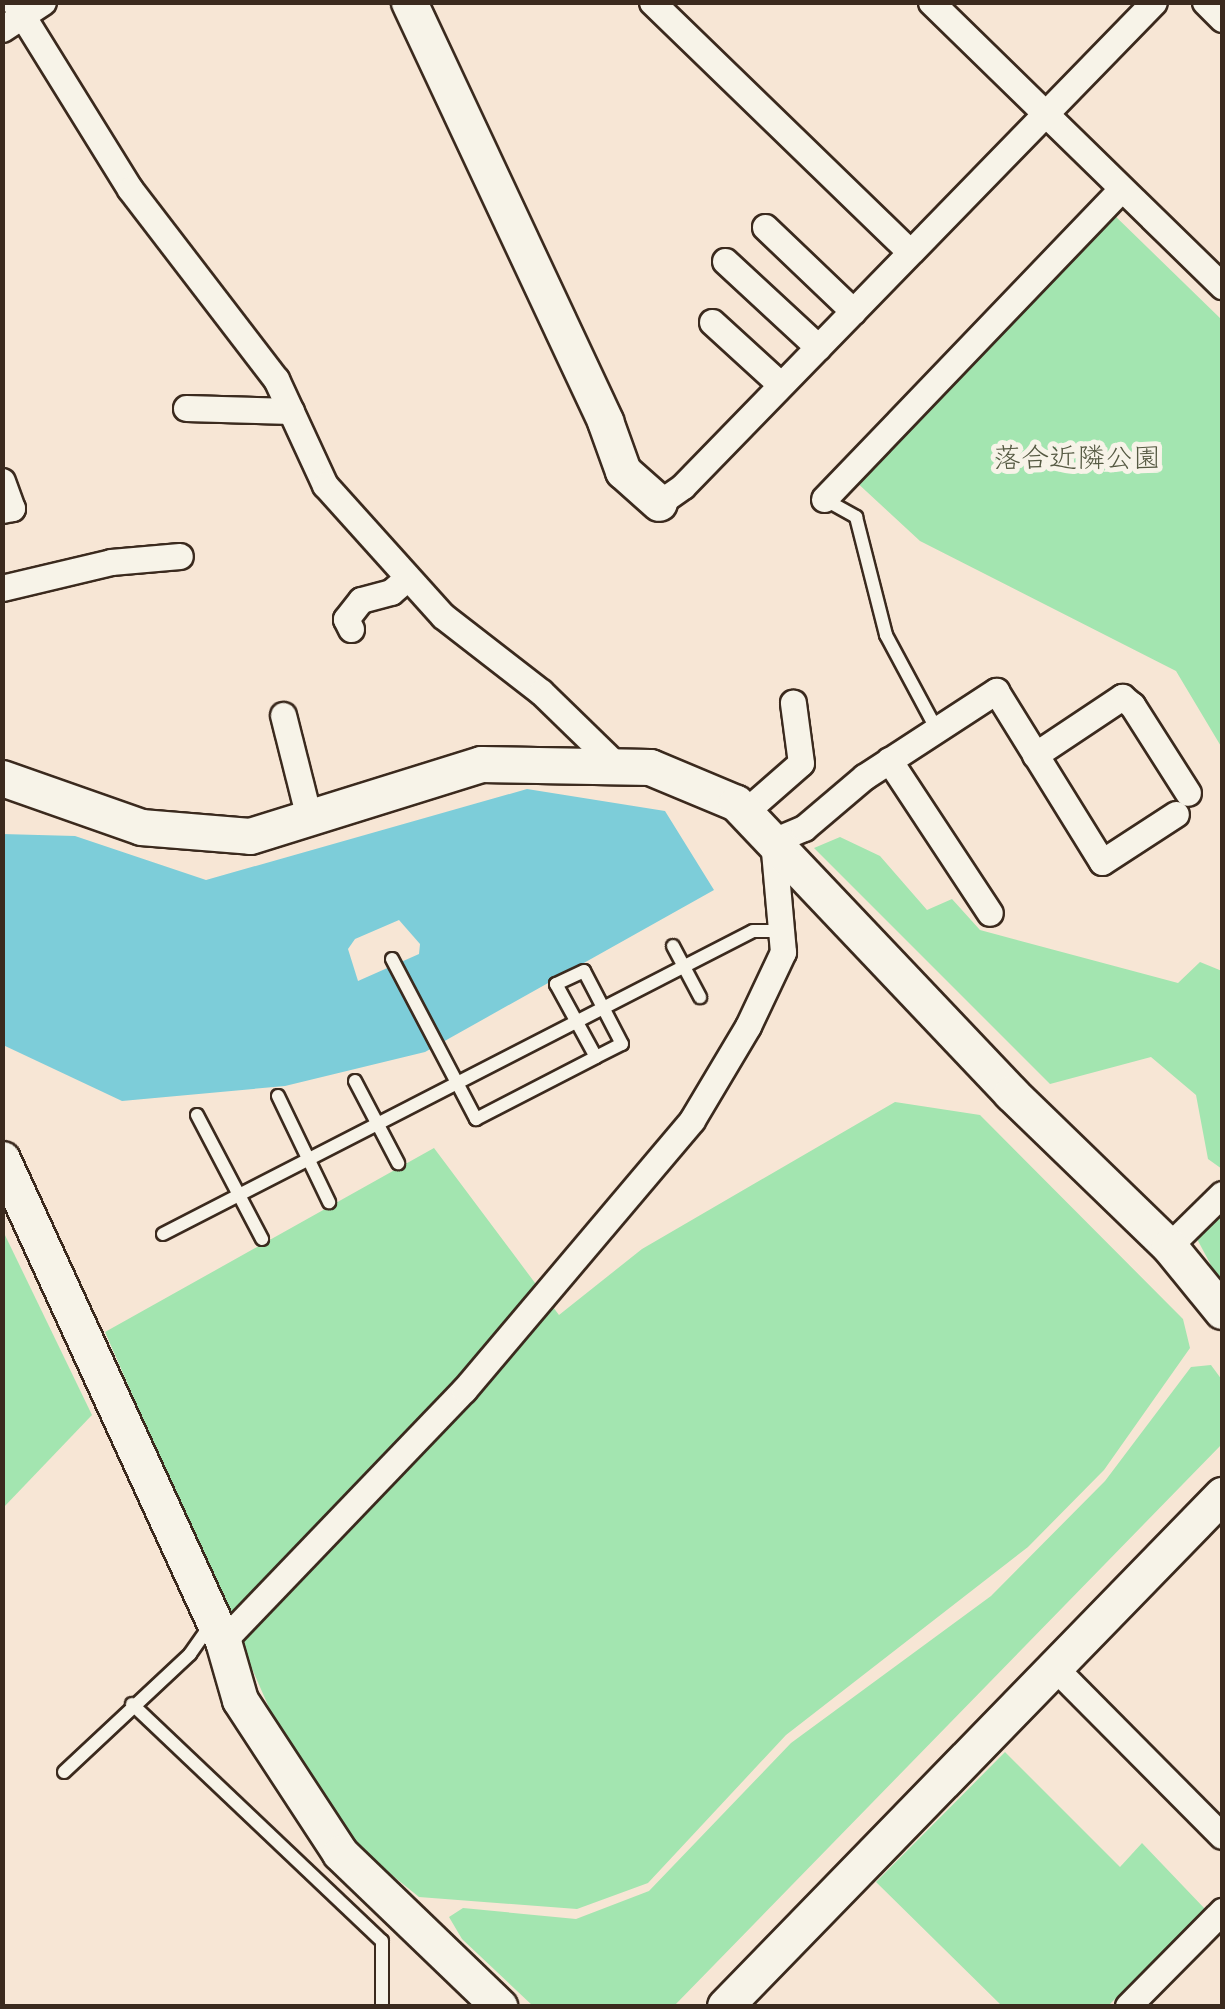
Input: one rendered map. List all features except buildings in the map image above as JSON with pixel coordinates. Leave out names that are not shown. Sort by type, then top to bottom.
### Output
[{"type":"street","points":[[410,2],[605,422],[623,471],[659,503],[683,486],[1154,2]]},
{"type":"street","points":[[652,2],[910,252]]},
{"type":"street","points":[[931,2],[1222,286]]},
{"type":"street","points":[[1205,2],[1222,20]]},
{"type":"street","points":[[21,12],[130,189],[276,379],[324,485],[443,616],[540,692],[618,767]]},
{"type":"street","points":[[824,499],[1121,189]]},
{"type":"street","points":[[765,227],[853,311]]},
{"type":"street","points":[[725,261],[818,348]]},
{"type":"street","points":[[712,322],[781,385]]},
{"type":"street","points":[[186,408],[291,411]]},
{"type":"street","points":[[2,481],[12,508],[2,510]]},
{"type":"street","points":[[2,588],[112,562],[180,556]]},
{"type":"street","points":[[352,629],[346,619],[361,600],[391,592],[407,578]]},
{"type":"street","points":[[773,841],[804,828],[889,760],[996,691],[1102,862],[1182,804],[1132,705],[1122,698],[1036,755]]},
{"type":"street","points":[[745,812],[801,762],[799,724],[792,703]]},
{"type":"street","points":[[283,715],[309,818]]},
{"type":"street","points":[[889,760],[990,914]]},
{"type":"street","points":[[2,778],[142,827],[250,836],[481,764],[650,768],[736,802],[1011,1093],[1170,1246],[1222,1311]]},
{"type":"street","points":[[218,1631],[464,1390],[692,1120],[748,1026],[783,952],[773,841]]},
{"type":"street","points":[[2,1159],[218,1631],[240,1700],[340,1853],[498,2006]]},
{"type":"street","points":[[1170,1246],[1222,1194]]},
{"type":"street","points":[[725,2006],[1222,1495]]},
{"type":"street","points":[[1054,1667],[1222,1836]]},
{"type":"street","points":[[1128,2006],[1222,1911]]},
{"type":"lane","points":[[824,499],[856,517],[886,635],[937,730]]},
{"type":"lane","points":[[163,1234],[753,931],[781,932]]},
{"type":"lane","points":[[673,946],[700,997]]},
{"type":"lane","points":[[392,959],[476,1120],[622,1044],[584,971],[556,984],[596,1057]]},
{"type":"lane","points":[[355,1081],[398,1163]]},
{"type":"lane","points":[[278,1096],[329,1202]]},
{"type":"lane","points":[[198,1115],[262,1239]]},
{"type":"lane","points":[[64,1772],[132,1704],[218,1631]]},
{"type":"lane","points":[[132,1704],[382,1941],[382,2006]]},
{"type":"green space","name":"落合近隣公園","points":[[1110,211],[1222,320],[1222,748],[1176,671],[920,541],[853,479]]},
{"type":"green space","points":[[840,837],[880,856],[927,910],[952,899],[980,930],[1178,983],[1200,962],[1222,971],[1222,1169],[1208,1159],[1196,1095],[1151,1057],[1050,1084],[814,848]]},
{"type":"green space","points":[[895,1102],[980,1115],[1183,1319],[1190,1348],[1104,1470],[1028,1547],[786,1735],[648,1883],[577,1909],[419,1897],[356,1846],[281,1735],[105,1332],[434,1148],[559,1315],[642,1249]]},
{"type":"green space","points":[[1222,1211],[1222,1286],[1196,1237]]},
{"type":"green space","points":[[3,1231],[92,1415],[2,1508]]},
{"type":"green space","points":[[1211,1365],[1222,1380],[1222,1444],[674,2006],[533,2006],[462,1939],[449,1917],[463,1908],[576,1919],[649,1891],[791,1743],[991,1596],[1105,1481],[1191,1367]]},
{"type":"green space","points":[[1005,1752],[1120,1867],[1142,1843],[1205,1909],[1108,2006],[1002,2006],[876,1882]]},
{"type":"water","points":[[527,789],[665,811],[714,890],[425,1052],[285,1086],[122,1101],[3,1045],[2,834],[75,836],[206,880]],"holes":[[[399,920],[420,944],[419,954],[358,981],[348,949],[355,939]]]}]
